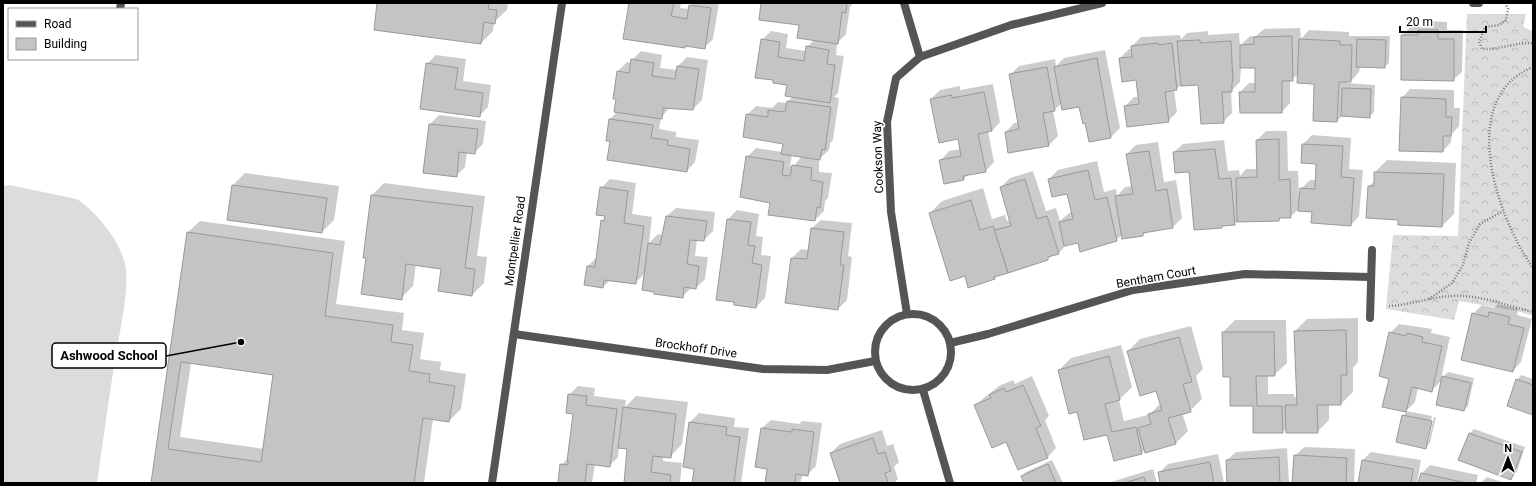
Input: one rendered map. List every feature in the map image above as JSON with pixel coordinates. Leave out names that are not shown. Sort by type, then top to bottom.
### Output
[{"type":"street","name":"Montpellier Road","points":[[492,483],[562,3]]},
{"type":"street","points":[[904,3],[920,57]]},
{"type":"street","name":"Cookson Way","points":[[907,314],[891,212],[887,122],[896,78],[920,57],[1011,25],[1102,3]]},
{"type":"street","points":[[1473,3],[1479,3]]},
{"type":"street","points":[[1370,318],[1372,250]]},
{"type":"street","name":"Bentham Court","points":[[950,343],[988,334],[1132,290],[1245,274],[1371,277]]},
{"type":"street","points":[[907,314],[922,315],[934,320],[945,330],[950,343],[951,358],[946,372],[936,383],[923,390],[907,391],[892,386],[881,375],[875,361],[874,345],[881,330],[892,319],[907,314]]},
{"type":"street","name":"Brockhoff Drive","points":[[514,334],[763,369],[827,370],[875,361]]},
{"type":"street","points":[[923,390],[950,483]]},
{"type":"path","points":[[1505,3],[1508,9],[1506,20],[1499,24],[1485,27],[1478,42],[1482,49],[1493,50],[1524,43],[1533,43]]},
{"type":"path","points":[[1533,67],[1526,70],[1508,84],[1497,101],[1491,122],[1490,149],[1491,174],[1503,211],[1513,236],[1533,268]]},
{"type":"path","points":[[1429,300],[1452,283],[1463,265],[1469,243],[1480,224],[1503,211]]},
{"type":"path","points":[[1370,306],[1405,305],[1453,296],[1475,298],[1533,312]]},
{"type":"green space","points":[[1467,14],[1526,14],[1523,27],[1533,31],[1533,316],[1517,311],[1459,301],[1454,320],[1386,309],[1393,235],[1458,236]]},
{"type":"green space","points":[[9,185],[77,199],[93,212],[113,236],[125,264],[126,285],[124,309],[97,483],[3,483],[3,186]]},
{"type":"building","points":[[377,3],[489,3],[488,9],[497,10],[495,24],[484,22],[481,44],[374,30]]},
{"type":"building","points":[[629,3],[674,3],[671,16],[687,19],[689,5],[711,8],[705,49],[685,46],[685,48],[623,39]]},
{"type":"building","points":[[761,3],[847,3],[846,13],[842,12],[838,44],[797,38],[799,25],[759,20]]},
{"type":"building","points":[[1418,30],[1438,30],[1438,39],[1454,39],[1454,81],[1401,80],[1401,35],[1418,35]]},
{"type":"building","points":[[1292,36],[1293,81],[1282,81],[1282,113],[1240,113],[1239,92],[1255,92],[1255,68],[1240,68],[1240,45],[1254,44],[1254,37]]},
{"type":"building","points":[[761,39],[780,42],[778,57],[804,61],[806,46],[829,50],[827,64],[835,65],[830,103],[785,96],[787,85],[773,83],[773,80],[755,78]]},
{"type":"building","points":[[1299,39],[1340,41],[1340,45],[1352,45],[1351,82],[1339,82],[1337,122],[1313,121],[1314,84],[1297,83]]},
{"type":"building","points":[[1357,39],[1386,40],[1385,68],[1356,67]]},
{"type":"building","points":[[1200,40],[1200,43],[1231,41],[1233,82],[1232,92],[1222,92],[1224,123],[1201,124],[1198,85],[1181,86],[1177,41]]},
{"type":"building","points":[[1158,43],[1159,45],[1172,43],[1177,90],[1165,92],[1169,122],[1127,127],[1124,106],[1139,104],[1136,80],[1122,82],[1119,58],[1132,57],[1131,46]]},
{"type":"building","points":[[1097,58],[1111,138],[1089,142],[1085,123],[1083,124],[1079,107],[1062,110],[1054,67]]},
{"type":"building","points":[[631,59],[654,63],[652,76],[675,79],[677,66],[699,69],[693,110],[663,108],[662,119],[614,112],[616,99],[613,99],[617,71],[629,73]]},
{"type":"building","points":[[426,63],[458,68],[455,89],[483,93],[480,117],[420,109]]},
{"type":"building","points":[[1047,67],[1055,111],[1043,113],[1049,146],[1008,153],[1005,132],[1019,129],[1009,74]]},
{"type":"building","points":[[1342,88],[1371,89],[1370,118],[1341,116]]},
{"type":"building","points":[[984,92],[992,131],[978,134],[986,172],[963,176],[964,180],[944,184],[939,160],[961,156],[958,139],[939,143],[930,99],[952,95],[952,98]]},
{"type":"building","points":[[1401,97],[1446,99],[1446,117],[1452,117],[1451,136],[1443,136],[1443,152],[1399,151]]},
{"type":"building","points":[[787,101],[831,107],[825,150],[822,149],[820,160],[781,154],[783,144],[743,137],[746,114],[768,117],[768,110],[785,112]]},
{"type":"building","points":[[609,119],[653,125],[651,138],[668,140],[667,145],[690,149],[687,172],[607,160],[610,141],[606,141]]},
{"type":"building","points":[[429,124],[478,129],[475,154],[459,152],[457,177],[423,173]]},
{"type":"building","points":[[1279,139],[1279,180],[1290,179],[1291,218],[1279,218],[1279,221],[1237,222],[1236,178],[1257,177],[1256,140]]},
{"type":"building","points":[[1302,144],[1343,146],[1341,177],[1354,178],[1351,226],[1311,223],[1312,212],[1298,211],[1300,188],[1315,189],[1316,164],[1301,163]]},
{"type":"building","points":[[1215,149],[1219,179],[1231,178],[1235,225],[1222,226],[1222,228],[1194,230],[1189,172],[1175,173],[1173,152]]},
{"type":"building","points":[[1149,151],[1156,191],[1167,189],[1173,228],[1143,233],[1143,236],[1122,239],[1115,196],[1133,194],[1126,154]]},
{"type":"building","points":[[746,156],[784,162],[782,175],[790,176],[792,165],[812,168],[811,180],[823,182],[820,208],[817,207],[815,221],[768,215],[770,203],[740,197]]},
{"type":"building","points":[[1088,170],[1095,200],[1107,197],[1117,241],[1080,252],[1078,243],[1064,246],[1059,222],[1073,219],[1067,194],[1052,197],[1048,179]]},
{"type":"building","points":[[1374,172],[1444,174],[1442,227],[1398,225],[1398,220],[1366,218],[1368,186],[1374,186]]},
{"type":"building","points":[[1025,179],[1037,219],[1047,216],[1059,254],[1048,257],[1048,260],[1008,273],[994,230],[1011,226],[1000,187]]},
{"type":"building","points":[[232,185],[327,198],[322,233],[227,220]]},
{"type":"building","points":[[600,187],[628,191],[624,223],[644,226],[636,284],[604,280],[603,288],[584,285],[587,266],[595,267],[601,220],[604,221],[605,216],[596,215]]},
{"type":"building","points":[[371,195],[473,207],[465,268],[475,269],[472,296],[438,291],[441,269],[406,264],[402,300],[361,294],[366,258],[363,258]]},
{"type":"building","points":[[971,200],[980,230],[993,226],[1008,273],[968,288],[965,276],[950,281],[929,213]]},
{"type":"building","points":[[666,216],[707,221],[704,241],[690,240],[687,264],[699,266],[696,289],[684,287],[683,298],[654,294],[654,292],[642,290],[648,243],[660,245]]},
{"type":"building","points":[[727,219],[751,222],[748,245],[755,246],[752,263],[762,265],[756,308],[734,305],[734,302],[716,300]]},
{"type":"building","points":[[811,228],[844,232],[840,265],[844,265],[838,310],[785,303],[791,258],[807,259]]},
{"type":"building","points":[[187,232],[333,253],[325,316],[393,325],[391,342],[413,345],[409,371],[430,374],[429,382],[455,386],[449,422],[423,418],[414,483],[151,483]],"holes":[[[181,362],[273,375],[261,462],[168,449]]]},
{"type":"building","points":[[1489,312],[1510,317],[1508,324],[1524,328],[1513,372],[1461,360],[1472,313],[1488,317]]},
{"type":"building","points":[[1346,330],[1347,375],[1341,375],[1341,405],[1317,405],[1318,433],[1286,433],[1285,405],[1297,405],[1294,331]]},
{"type":"building","points":[[1222,332],[1274,332],[1275,376],[1256,376],[1257,406],[1282,406],[1283,433],[1253,433],[1253,406],[1230,406],[1230,377],[1223,377]]},
{"type":"building","points":[[1389,332],[1406,336],[1407,333],[1423,337],[1422,342],[1442,346],[1432,392],[1412,387],[1406,412],[1382,407],[1389,379],[1379,376]]},
{"type":"building","points":[[1179,337],[1192,382],[1183,384],[1191,412],[1168,418],[1176,444],[1145,453],[1138,428],[1151,424],[1148,414],[1162,410],[1156,391],[1140,396],[1127,351]]},
{"type":"building","points":[[1109,356],[1120,400],[1105,404],[1112,432],[1136,427],[1142,454],[1114,461],[1107,435],[1084,440],[1077,412],[1069,414],[1058,370]]},
{"type":"building","points":[[1442,376],[1471,383],[1464,411],[1436,405]]},
{"type":"building","points":[[1516,379],[1533,385],[1533,415],[1507,406]]},
{"type":"building","points":[[1023,385],[1041,426],[1036,428],[1048,458],[1018,470],[1006,442],[992,448],[974,405],[991,398],[989,395],[1004,388],[1006,392]]},
{"type":"building","points":[[568,394],[587,396],[586,405],[617,409],[610,467],[587,464],[585,483],[558,483],[560,464],[568,465],[567,461],[573,414],[566,413]]},
{"type":"building","points":[[623,407],[676,414],[671,458],[653,456],[651,472],[671,475],[670,483],[624,483],[627,449],[618,448]]},
{"type":"building","points":[[1402,415],[1432,421],[1426,449],[1396,442]]},
{"type":"building","points":[[689,422],[727,427],[726,435],[740,437],[734,483],[692,483],[694,469],[683,467]]},
{"type":"building","points":[[761,428],[792,432],[792,429],[814,432],[808,476],[796,474],[795,483],[765,483],[767,469],[755,467]]},
{"type":"building","points":[[1469,433],[1522,452],[1511,480],[1458,460]]},
{"type":"building","points":[[873,438],[878,454],[885,452],[891,471],[885,473],[888,483],[840,483],[830,453]]},
{"type":"building","points":[[1294,455],[1347,458],[1346,483],[1292,483]]},
{"type":"building","points":[[1279,457],[1280,483],[1227,483],[1226,460]]},
{"type":"building","points":[[1362,460],[1413,469],[1411,483],[1358,483]]},
{"type":"building","points":[[1210,462],[1214,483],[1160,483],[1158,472]]},
{"type":"building","points":[[1048,464],[1056,483],[1024,483],[1021,476]]},
{"type":"building","points":[[1421,473],[1466,483],[1418,483]]},
{"type":"building","points":[[1144,477],[1146,483],[1124,483]]},
{"type":"place","name":"Ashwood School","points":[[241,342]]}]
